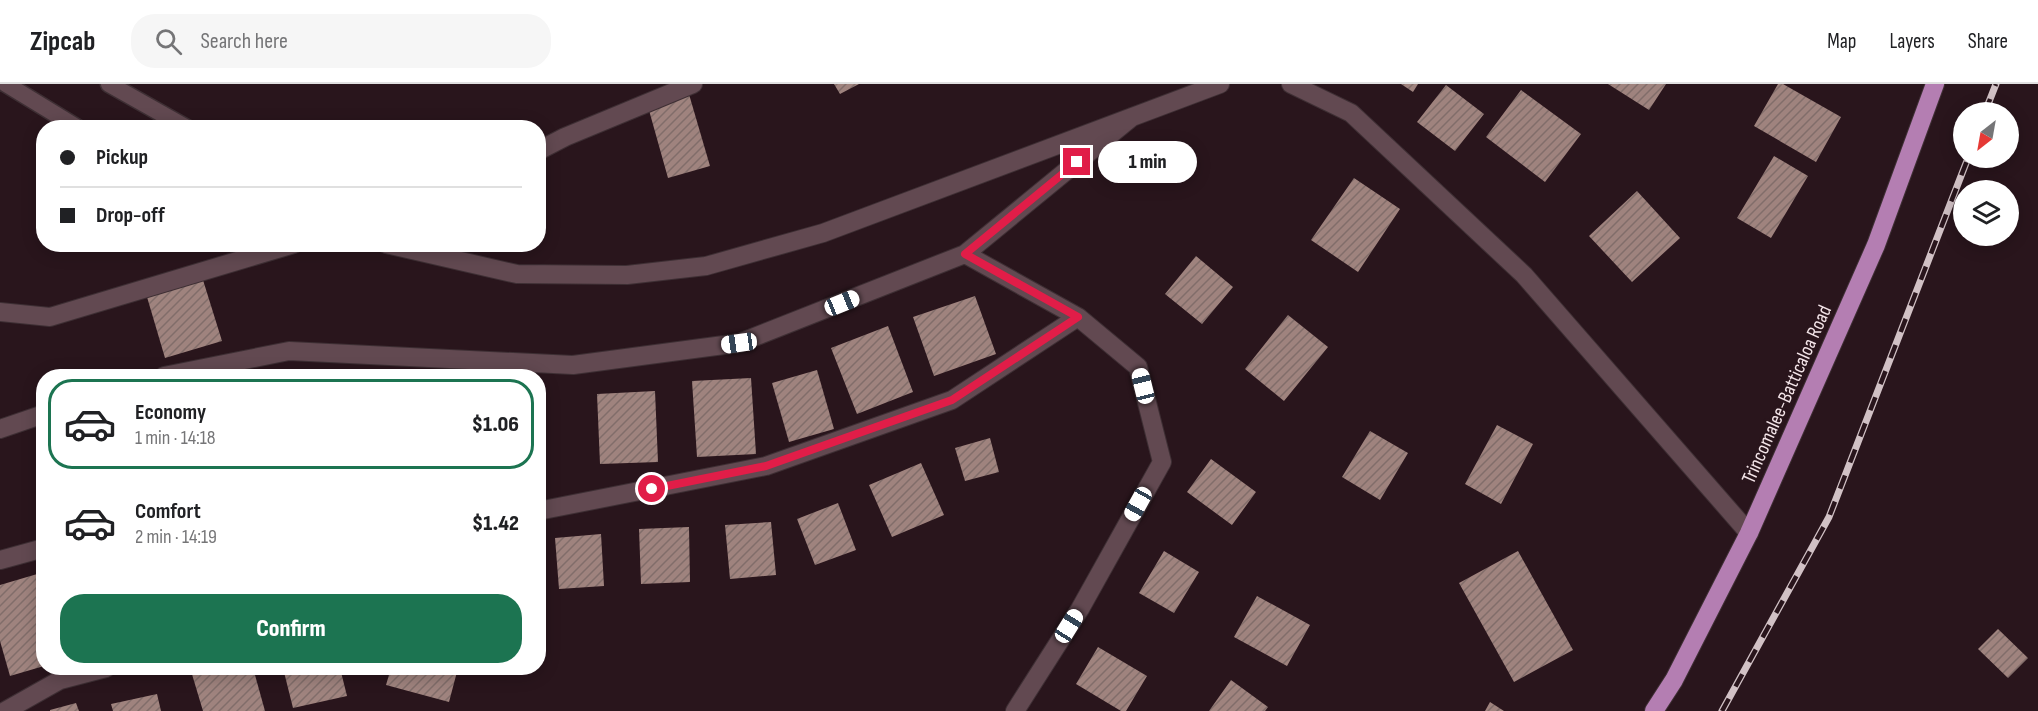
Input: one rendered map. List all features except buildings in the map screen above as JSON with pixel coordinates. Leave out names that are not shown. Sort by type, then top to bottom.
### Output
[{"type":"highway","name":"Trincomalee-Batticaloa Road","points":[[1654,711],[1674,680],[1749,533],[1876,244],[1935,84]]},
{"type":"street","points":[[546,147],[693,84]]},
{"type":"street","points":[[421,252],[517,274],[627,275],[706,266],[823,232],[1220,84]]},
{"type":"street","points":[[1291,84],[1351,113],[1524,275],[1749,533]]},
{"type":"street","points":[[199,369],[289,351],[573,365],[739,343],[965,254],[1132,117]]},
{"type":"street","points":[[0,312],[50,317],[267,252]]},
{"type":"street","points":[[965,254],[1078,317],[1138,368],[1161,462],[1080,609],[1015,711]]},
{"type":"street","points":[[546,510],[766,466],[952,400],[1078,317]]},
{"type":"street","points":[[0,429],[36,417]]},
{"type":"street","points":[[0,560],[36,550]]},
{"type":"street","points":[[5,711],[60,680],[79,675]]},
{"type":"lane","points":[[6,84],[65,120]]},
{"type":"lane","points":[[109,84],[173,120]]},
{"type":"railway","points":[[1989,102],[1996,84]]},
{"type":"railway","points":[[1722,711],[1829,517],[1964,168]]},
{"type":"route","points":[[652,489],[766,466],[952,400],[1078,317],[965,254],[1077,162]]}]
